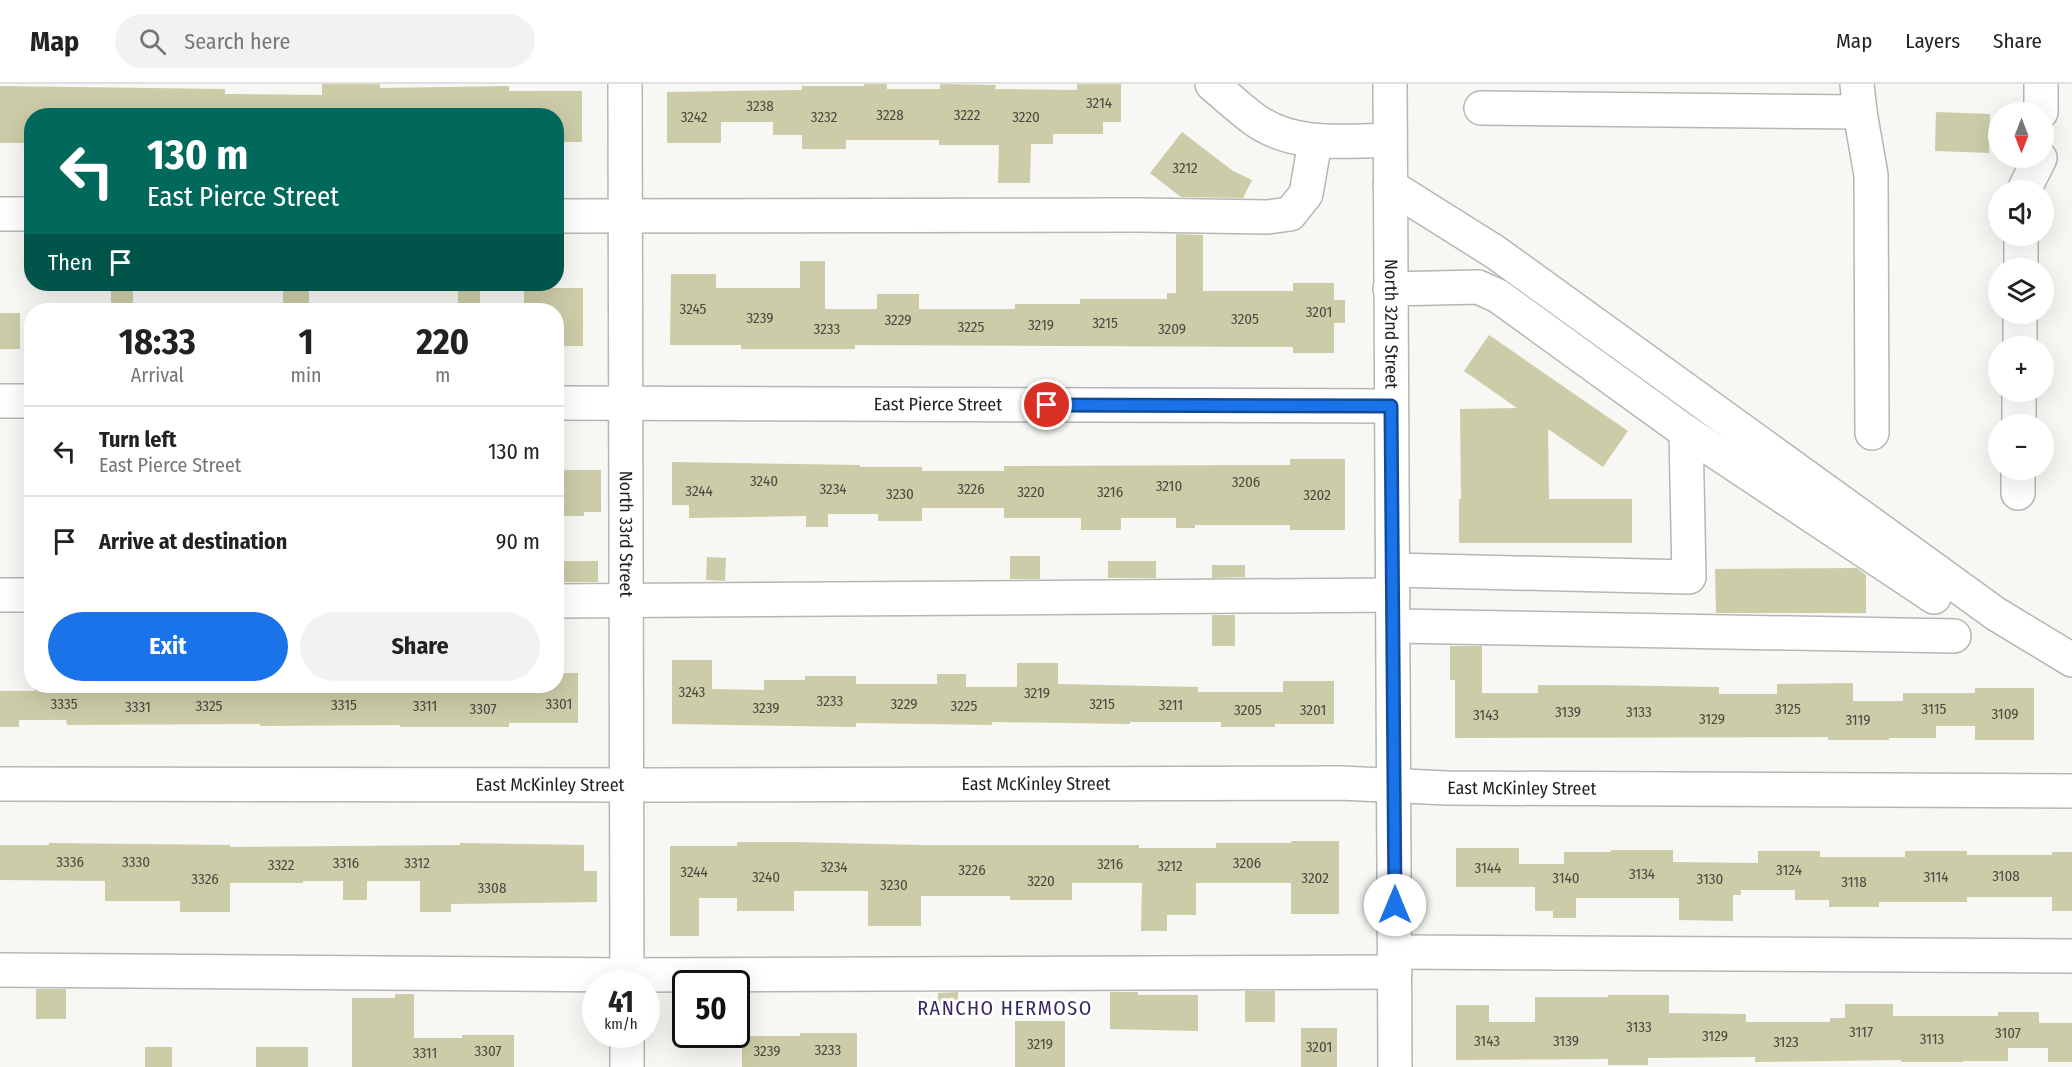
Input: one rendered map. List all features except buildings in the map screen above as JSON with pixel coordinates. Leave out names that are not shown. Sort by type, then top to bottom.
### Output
[{"type":"street","name":"North 33rd Street","points":[[625,84],[627,970]]},
{"type":"street","points":[[1212,84],[1256,121],[1292,137],[1314,142],[1390,140]]},
{"type":"street","name":"North 32nd Street","points":[[1390,84],[1395,1067]]},
{"type":"street","points":[[2041,84],[2041,102]]},
{"type":"street","points":[[1481,108],[1859,98],[1871,175],[1872,433]]},
{"type":"street","points":[[564,216],[1140,215],[1268,217],[1290,214],[1306,194],[1314,142]]},
{"type":"street","points":[[1390,186],[1495,252],[1996,614],[2072,660]]},
{"type":"street","points":[[0,214],[24,214]]},
{"type":"street","points":[[1390,289],[1478,287],[1498,296],[1686,432],[1934,597]]},
{"type":"street","points":[[0,401],[24,401]]},
{"type":"street","name":"East Pierce Street","points":[[564,404],[1391,406]]},
{"type":"street","points":[[1393,597],[1462,572],[1689,577],[1686,432]]},
{"type":"street","points":[[0,595],[24,596]]},
{"type":"street","points":[[564,601],[1393,597],[1954,636]]},
{"type":"street","name":"East McKinley Street","points":[[0,784],[1340,783],[1458,788],[2072,791]]},
{"type":"street","points":[[660,979],[1395,962],[2072,956]]},
{"type":"street","points":[[0,970],[582,979]]},
{"type":"street","points":[[627,1048],[627,1067]]},
{"type":"district","name":"RANCHO HERMOSO","points":[[1005,1008]]},
{"type":"route","points":[[1047,405],[1391,406],[1395,905]]}]
